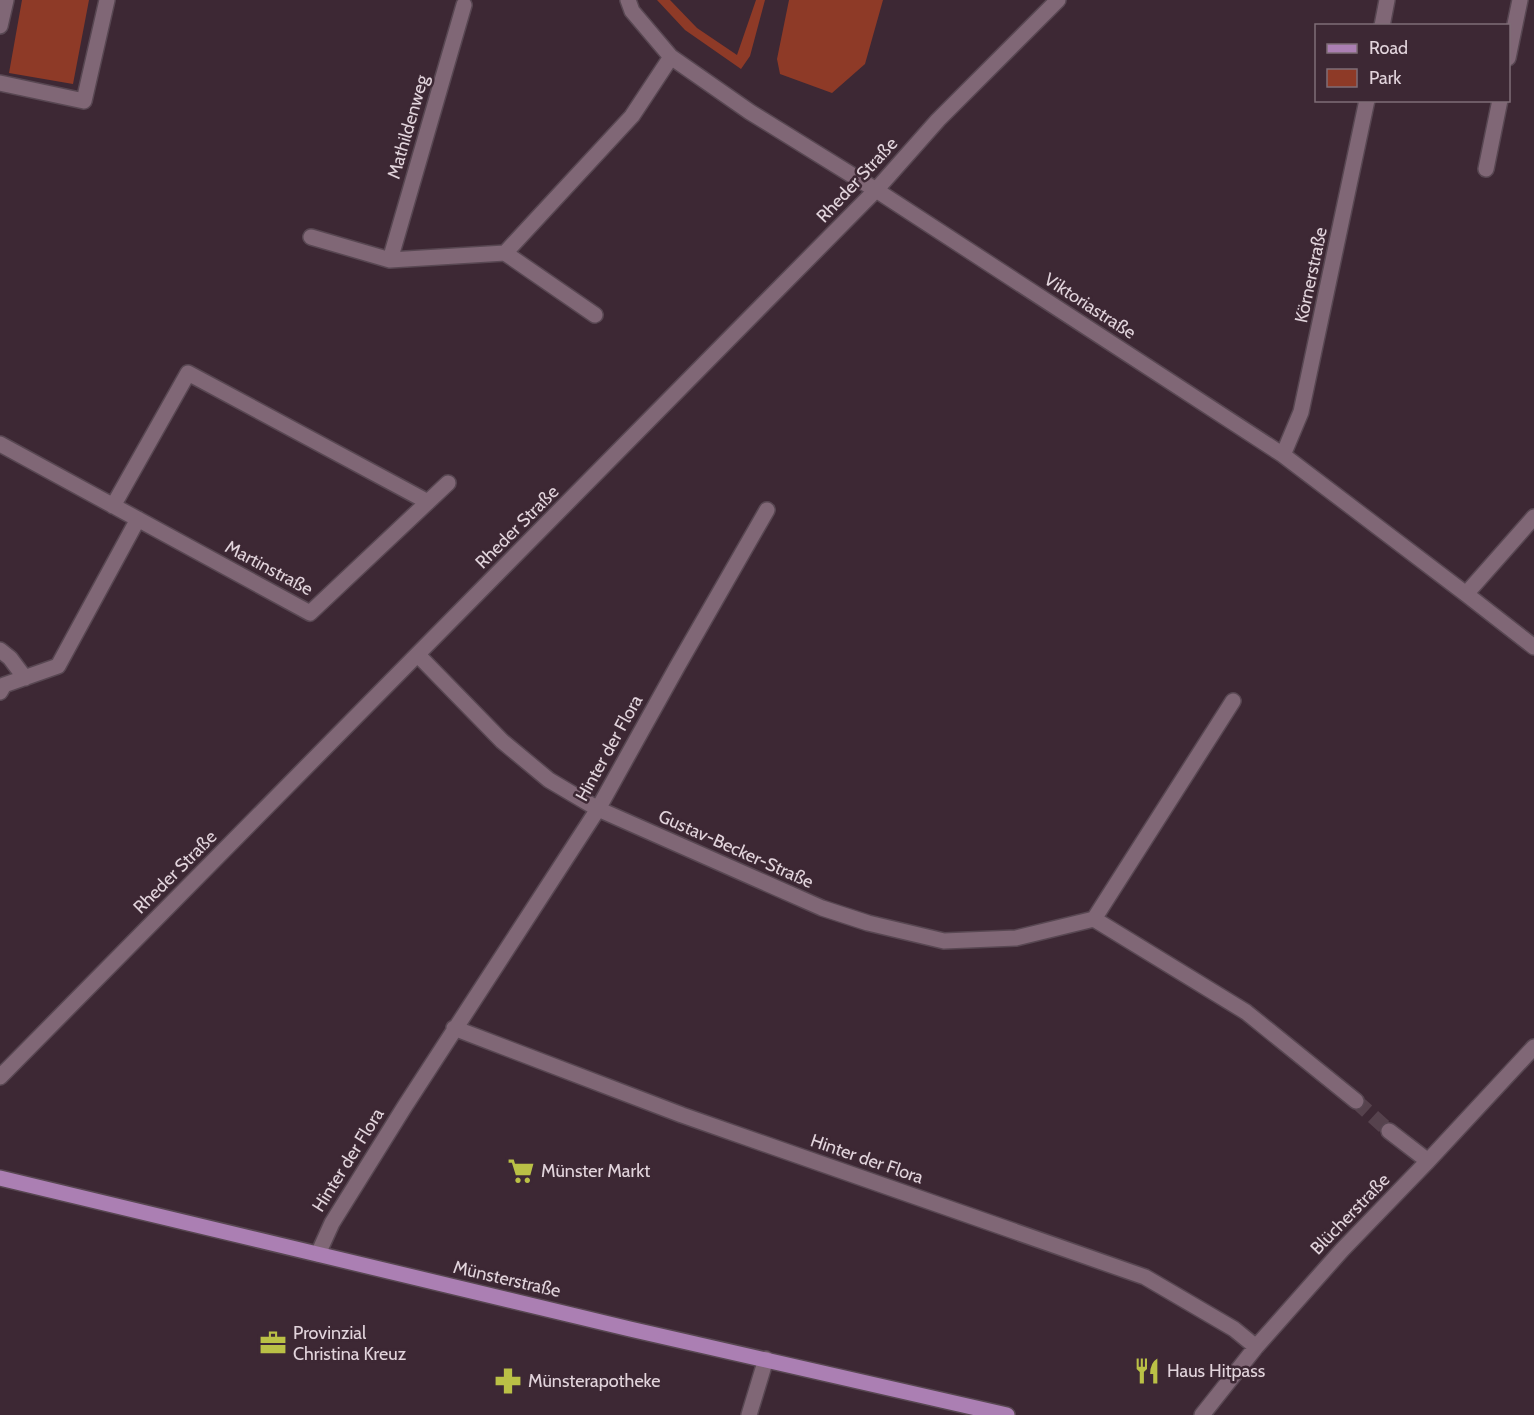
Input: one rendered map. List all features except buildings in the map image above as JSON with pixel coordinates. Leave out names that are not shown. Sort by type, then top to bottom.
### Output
[{"type":"main road","name":"Münsterstraße","points":[[0,1178],[630,1329],[1007,1415]]},
{"type":"street","points":[[0,26],[6,0]]},
{"type":"street","points":[[0,83],[84,101],[107,0]]},
{"type":"street","name":"Viktoriastraße","points":[[628,0],[632,11],[671,57],[750,112],[876,190],[1283,455],[1534,647]]},
{"type":"street","name":"Rheder Straße","points":[[0,1077],[876,190],[938,120],[1058,0]]},
{"type":"street","points":[[1382,24],[1387,0]]},
{"type":"street","points":[[1510,53],[1520,0]]},
{"type":"street","name":"Mathildenweg","points":[[390,261],[464,5]]},
{"type":"street","points":[[505,253],[632,116],[671,57]]},
{"type":"street","name":"Körnerstraße","points":[[1283,455],[1301,412],[1367,102]]},
{"type":"street","points":[[1486,169],[1500,102]]},
{"type":"street","points":[[311,237],[390,261],[505,253],[595,315]]},
{"type":"street","points":[[113,506],[188,373],[428,502]]},
{"type":"street","name":"Martinstraße","points":[[0,444],[310,613],[448,483]]},
{"type":"street","name":"Hinter der Flora","points":[[318,1254],[332,1223],[454,1028],[598,809],[767,510]]},
{"type":"street","points":[[1466,594],[1534,518]]},
{"type":"street","points":[[0,692],[3,685],[58,666],[138,519]]},
{"type":"street","points":[[0,650],[10,658],[25,678]]},
{"type":"street","name":"Gustav-Becker-Straße","points":[[418,655],[502,741],[549,780],[598,809],[822,908],[868,923],[944,941],[1016,938],[1094,919]]},
{"type":"street","points":[[1233,702],[1094,919],[1246,1012],[1356,1101]]},
{"type":"street","name":"Hinter der Flora","points":[[454,1028],[682,1115],[1145,1277],[1234,1329],[1256,1347]]},
{"type":"street","name":"Blücherstraße","points":[[1202,1415],[1256,1347],[1341,1250],[1534,1047]]},
{"type":"street","points":[[1389,1131],[1428,1161]]},
{"type":"street","points":[[750,1415],[766,1359]]},
{"type":"green space","points":[[22,0],[89,0],[73,84],[9,73]]},
{"type":"green space","points":[[657,0],[670,0],[697,28],[737,55],[756,0],[765,0],[750,56],[741,69],[685,30]]},
{"type":"green space","points":[[789,0],[883,0],[865,64],[832,93],[780,74],[777,59]]},
{"type":"tunnel","points":[[1356,1101],[1389,1131]]},
{"type":"place","name":"Münster Markt","points":[[521,1171]]},
{"type":"place","name":"Provinzial Christina Kreuz","points":[[273,1343]]},
{"type":"place","name":"Haus Hitpass","points":[[1147,1371]]},
{"type":"place","name":"Münsterapotheke","points":[[508,1381]]}]
